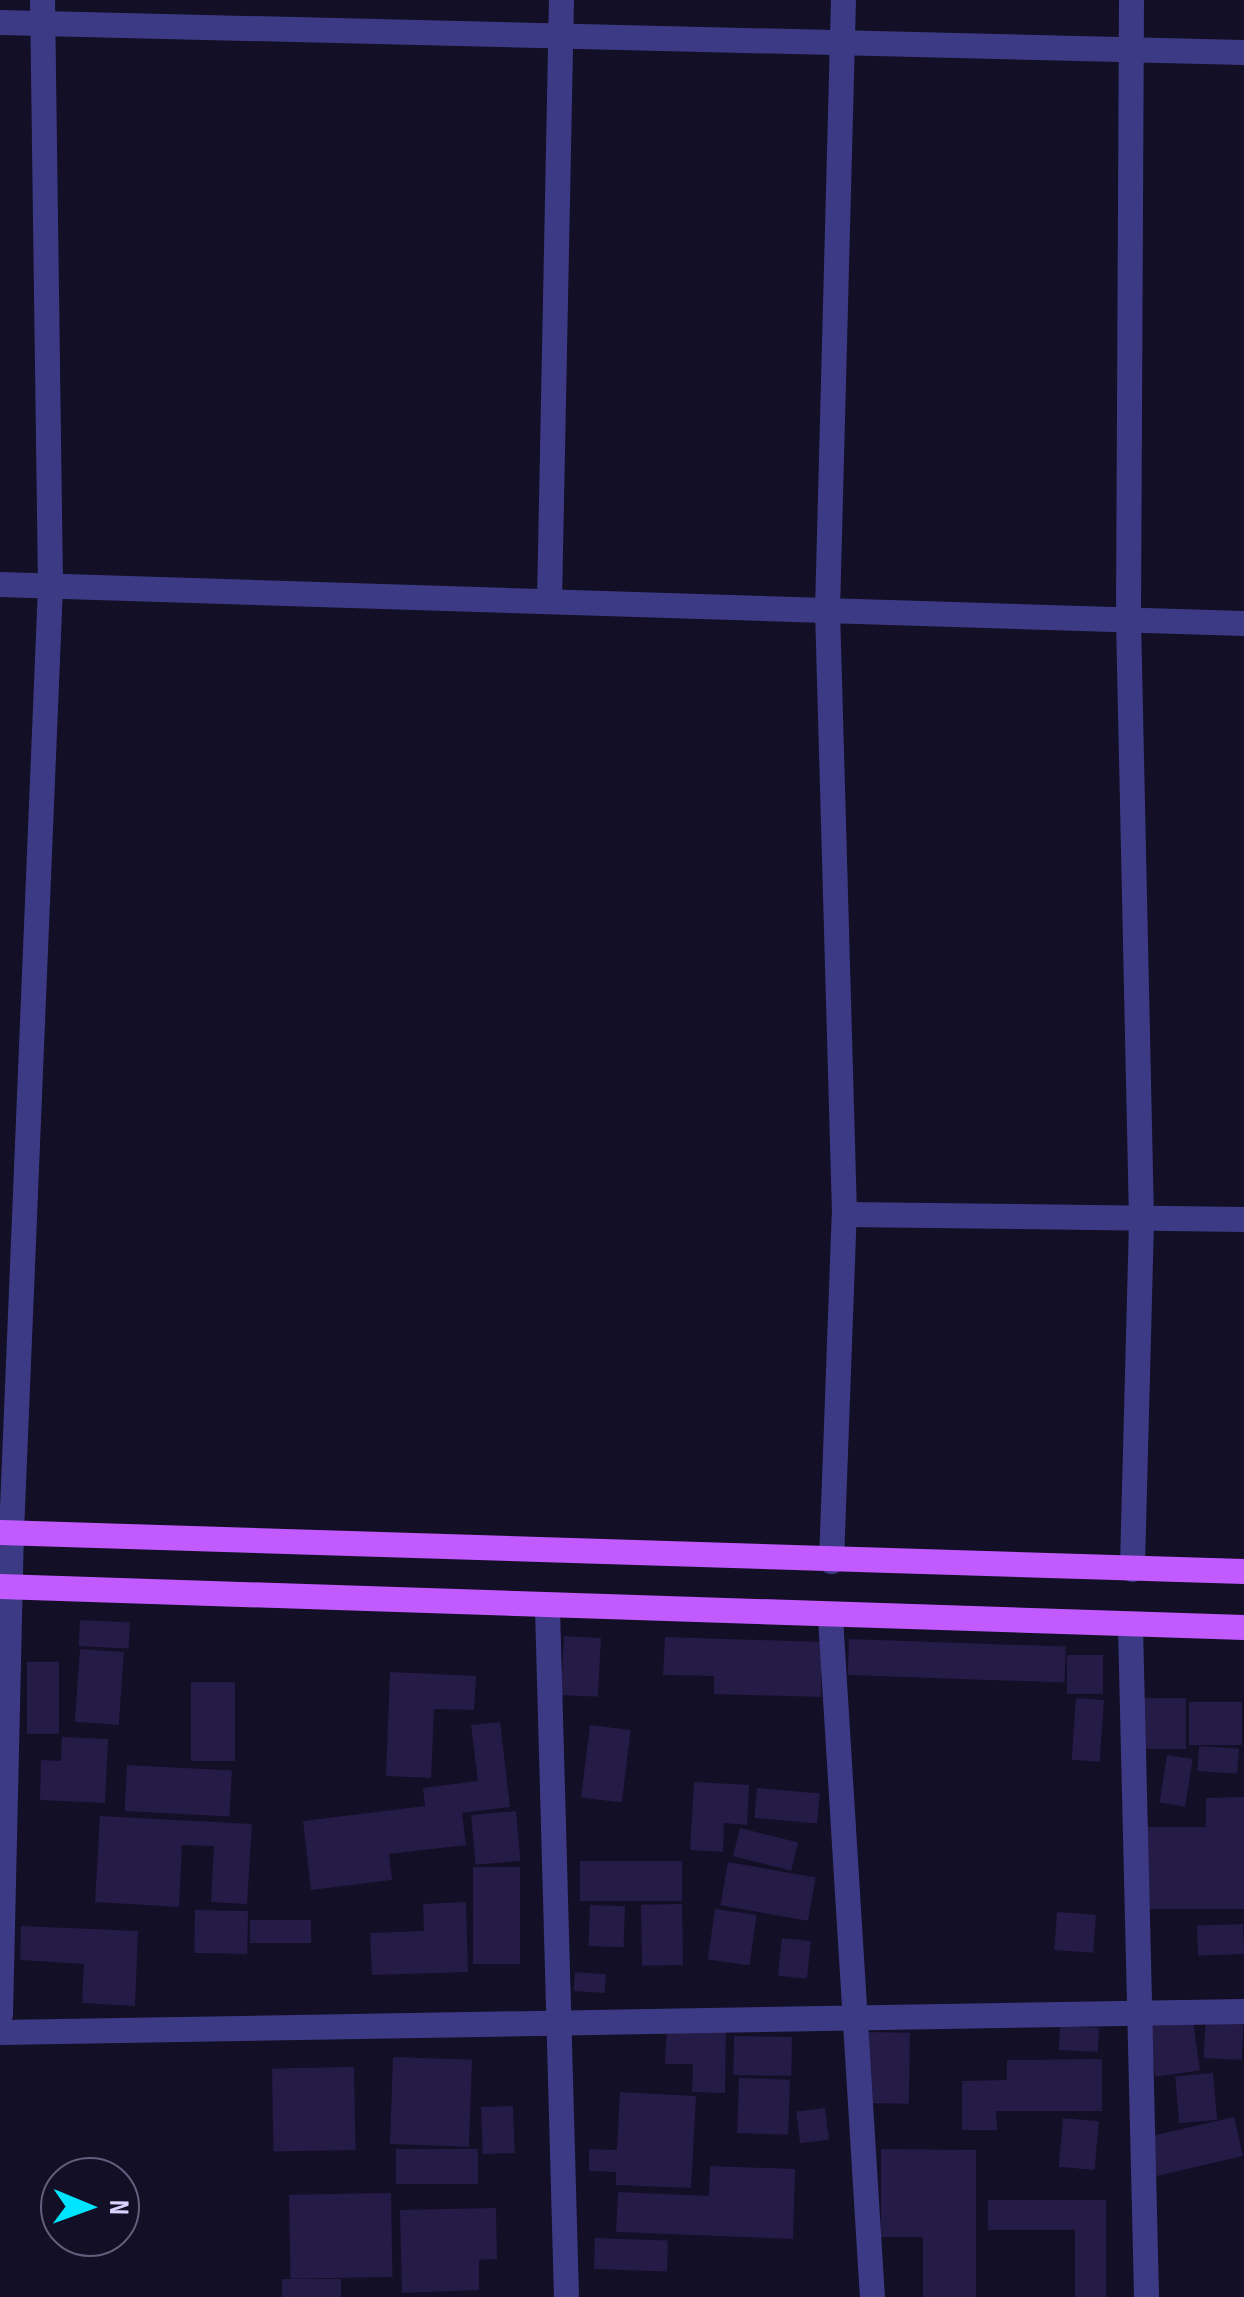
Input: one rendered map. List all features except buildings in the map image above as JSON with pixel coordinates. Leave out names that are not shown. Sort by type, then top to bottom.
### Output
[{"type":"main road","points":[[6,1532],[1244,1571]]},
{"type":"main road","points":[[5,1586],[547,1608],[1244,1628]]},
{"type":"street","points":[[549,601],[560,0]]},
{"type":"street","points":[[832,1561],[844,1214],[828,610],[843,0]]},
{"type":"street","points":[[1131,0],[1128,619],[1141,1221],[1132,1569]]},
{"type":"street","points":[[0,2014],[6,1532],[50,586],[42,11]]},
{"type":"street","points":[[0,22],[42,11],[561,36],[1244,52]]},
{"type":"street","points":[[0,584],[1244,623]]},
{"type":"street","points":[[844,1214],[1141,1221],[1244,1218]]},
{"type":"street","points":[[547,1608],[554,2022],[566,2297]]},
{"type":"street","points":[[830,1617],[851,2018],[872,2297]]},
{"type":"street","points":[[1130,1626],[1136,2013],[1146,2297]]},
{"type":"street","points":[[0,2032],[1244,2012]]}]
